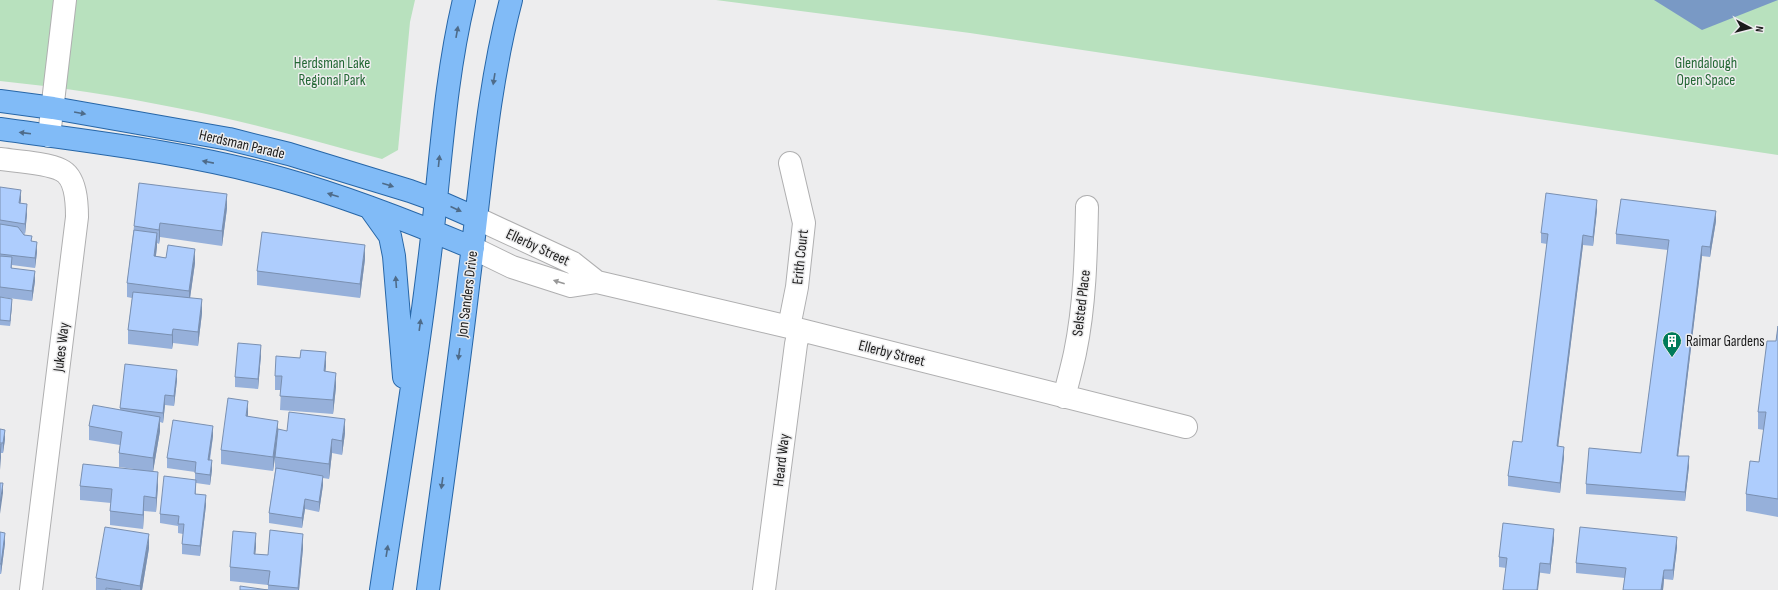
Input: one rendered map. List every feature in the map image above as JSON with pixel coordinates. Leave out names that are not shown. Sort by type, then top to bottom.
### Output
[{"type":"main road","points":[[381,590],[407,419],[432,231],[455,38],[464,0]]},
{"type":"main road","name":"Jon Sanders Drive","points":[[428,590],[473,248],[485,134],[500,40],[511,0]]},
{"type":"main road","name":"Herdsman Parade","points":[[0,101],[53,108],[229,139],[289,154],[435,200],[476,218]]},
{"type":"main road","name":"Herdsman Parade","points":[[0,129],[169,154],[225,165],[283,179],[370,208],[473,248]]},
{"type":"main road","points":[[370,208],[390,236],[394,256],[407,419]]},
{"type":"street","points":[[50,136],[65,0]]},
{"type":"street","name":"Jukes Way","points":[[0,159],[62,170],[71,182],[77,198],[77,217],[31,590]]},
{"type":"street","name":"Erith Court","points":[[790,163],[804,223],[794,328]]},
{"type":"street","name":"Selsted Place","points":[[1064,397],[1075,352],[1082,302],[1086,262],[1087,207]]},
{"type":"street","name":"Ellerby Street","points":[[476,218],[573,263],[597,282]]},
{"type":"street","name":"Ellerby Street","points":[[473,248],[512,267],[571,286],[597,282],[794,328],[1186,427]]},
{"type":"street","name":"Heard Way","points":[[764,590],[796,344],[794,328]]},
{"type":"green space","name":"Herdsman Lake Regional Park","points":[[0,0],[415,0],[410,22],[398,150],[382,159],[203,113],[88,92],[0,81]]},
{"type":"green space","name":"Glendalough Open Space","points":[[716,0],[1778,0],[1778,155],[970,33]]},
{"type":"water","points":[[1654,0],[1778,0],[1702,30]]},
{"type":"building","points":[[139,183],[227,194],[222,231],[160,223],[159,230],[134,226]]},
{"type":"building","points":[[0,187],[21,190],[19,203],[27,204],[25,224],[0,220]]},
{"type":"building","points":[[1546,193],[1597,200],[1593,237],[1583,235],[1557,446],[1564,447],[1560,483],[1508,476],[1513,441],[1522,442],[1548,234],[1541,233]]},
{"type":"building","name":"Raimar Gardens","points":[[1621,199],[1716,211],[1710,247],[1702,246],[1677,456],[1689,456],[1685,492],[1586,484],[1589,448],[1641,453],[1669,240],[1616,234]]},
{"type":"building","points":[[0,224],[18,227],[24,235],[32,236],[31,241],[37,242],[35,258],[0,254]]},
{"type":"building","points":[[134,230],[157,233],[154,256],[166,258],[168,245],[195,249],[189,291],[127,283]]},
{"type":"building","points":[[262,232],[365,245],[360,284],[257,271]]},
{"type":"building","points":[[0,256],[12,257],[11,268],[35,271],[32,291],[0,287]]},
{"type":"building","points":[[133,292],[202,299],[198,332],[173,329],[172,335],[128,330]]},
{"type":"building","points":[[0,297],[12,299],[10,321],[0,320]]},
{"type":"building","points":[[1778,326],[1778,499],[1746,494],[1750,461],[1759,462],[1766,412],[1758,412],[1767,341],[1776,341]]},
{"type":"building","points":[[238,343],[261,345],[258,379],[235,377]]},
{"type":"building","points":[[301,350],[326,352],[324,371],[336,373],[333,400],[280,396],[282,376],[275,376],[276,356],[300,358]]},
{"type":"building","points":[[125,364],[177,370],[174,396],[165,395],[163,413],[120,408]]},
{"type":"building","points":[[228,398],[248,401],[246,416],[278,421],[273,457],[221,450]]},
{"type":"building","points":[[93,405],[160,417],[153,458],[119,453],[122,432],[89,426]]},
{"type":"building","points":[[289,412],[345,419],[342,441],[332,439],[329,464],[275,457],[278,429],[287,431]]},
{"type":"building","points":[[173,420],[213,426],[208,460],[212,460],[210,475],[195,473],[196,462],[167,458]]},
{"type":"building","points":[[0,429],[5,430],[3,443],[0,443]]},
{"type":"building","points":[[83,464],[158,472],[156,498],[144,496],[143,515],[110,511],[112,489],[80,486]]},
{"type":"building","points":[[276,468],[323,476],[319,502],[305,499],[302,518],[269,513]]},
{"type":"building","points":[[164,476],[196,480],[195,494],[206,495],[200,546],[182,544],[184,524],[178,524],[179,516],[160,514]]},
{"type":"building","points":[[0,483],[3,483],[0,504]]},
{"type":"building","points":[[1503,523],[1554,529],[1550,564],[1540,563],[1537,590],[1503,590],[1507,558],[1499,557]]},
{"type":"building","points":[[105,527],[149,534],[140,586],[96,578]]},
{"type":"building","points":[[1580,527],[1677,537],[1673,570],[1664,570],[1661,590],[1623,590],[1626,568],[1576,563]]},
{"type":"building","points":[[270,530],[303,534],[298,588],[268,585],[270,571],[230,567],[233,531],[256,533],[254,554],[268,555]]},
{"type":"building","points":[[0,532],[5,533],[1,564],[0,564]]},
{"type":"building","points":[[240,586],[268,590],[240,590]]},
{"type":"building","points":[[106,588],[121,590],[106,590]]},
{"type":"place","name":"Raimar Gardens","points":[[1672,358]]}]
